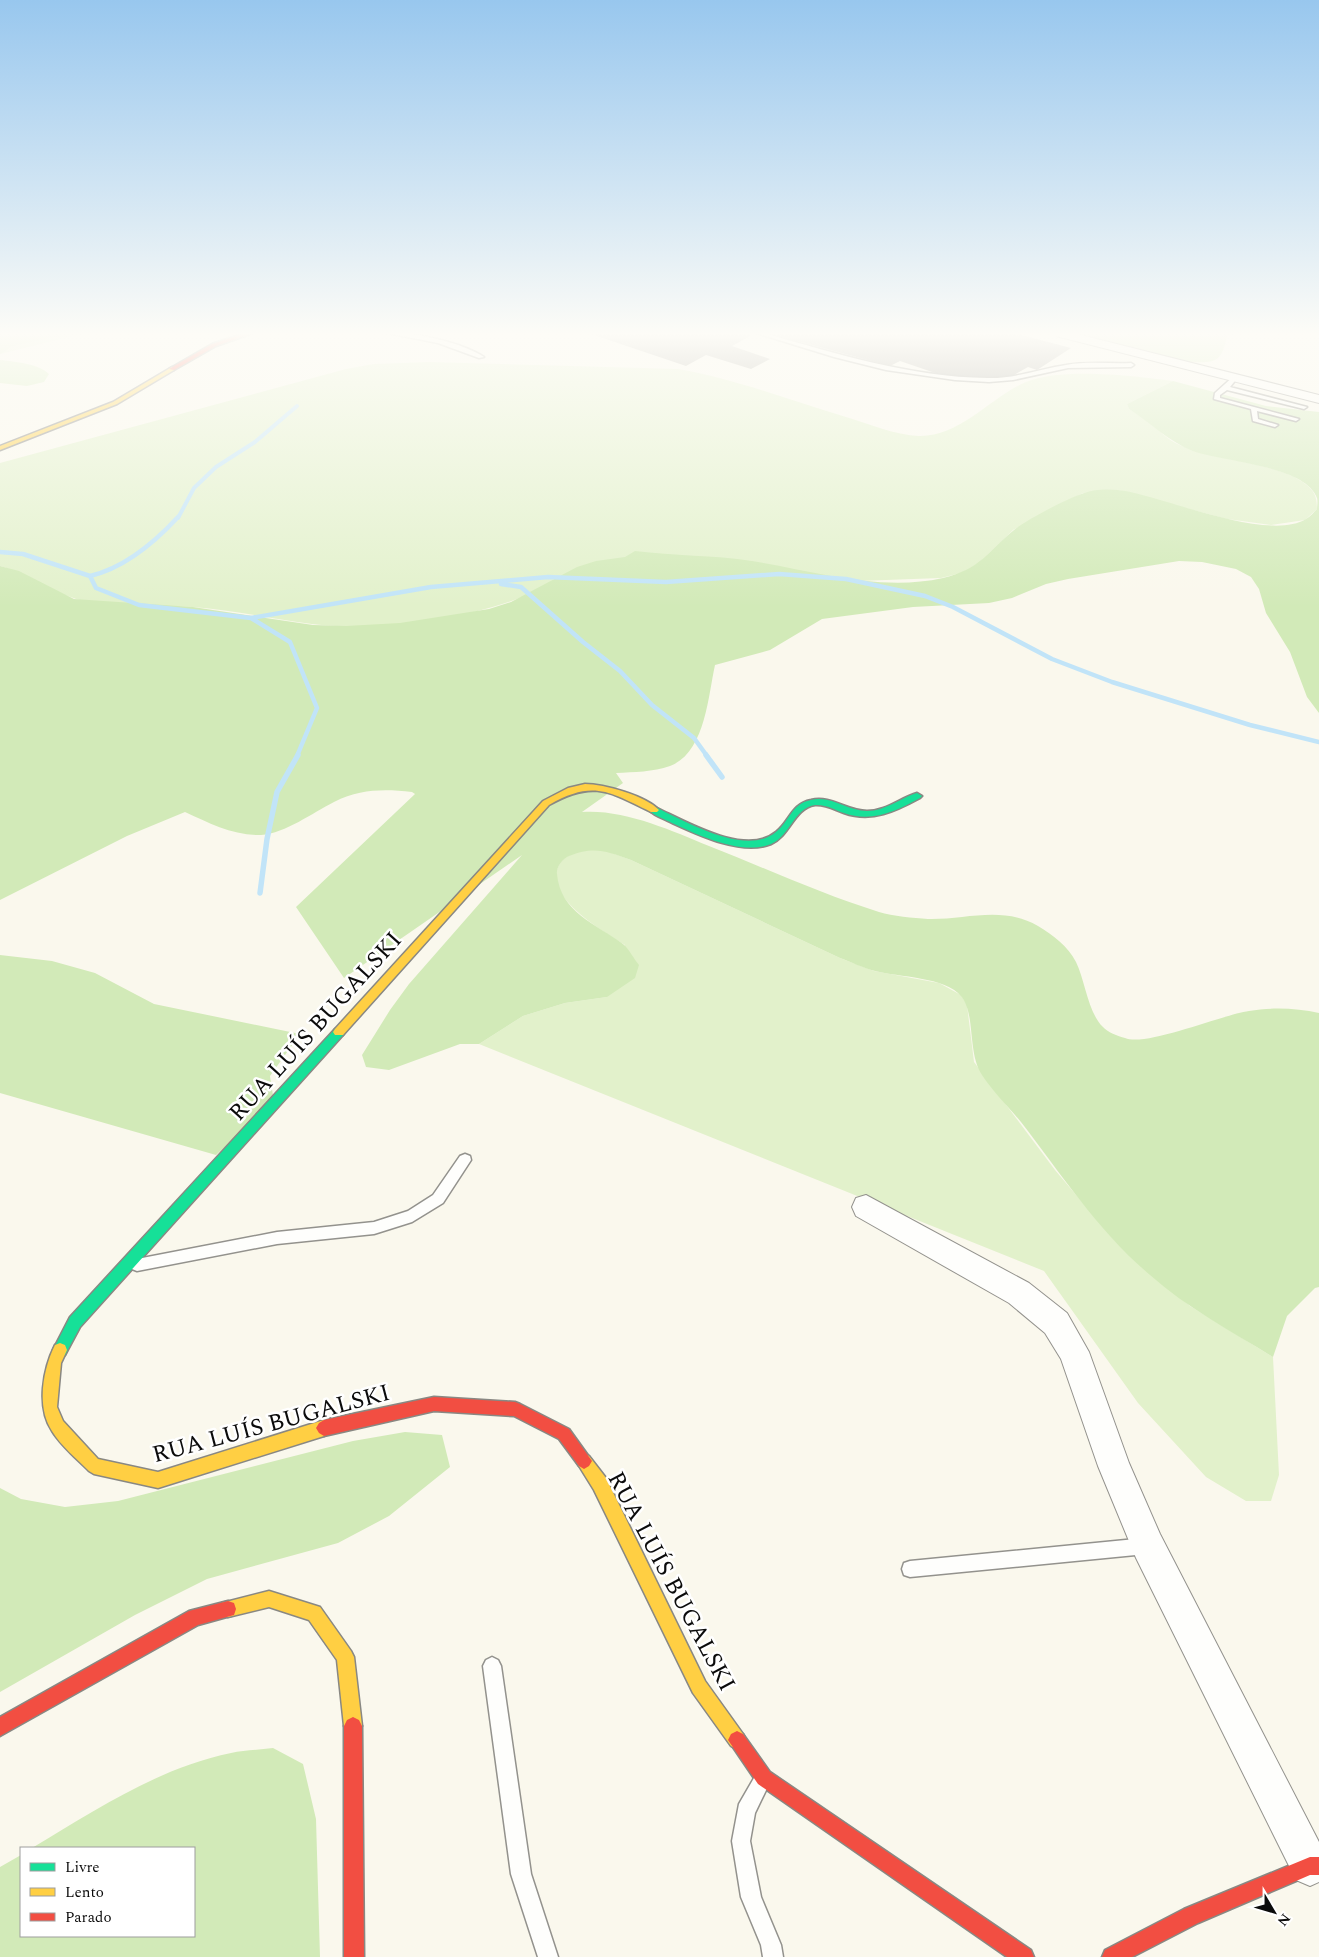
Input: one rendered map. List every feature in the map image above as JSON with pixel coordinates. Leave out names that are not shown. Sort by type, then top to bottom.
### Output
[{"type":"street","points":[[0,448],[60,424]]},
{"type":"street","name":"RUA LUÍS BUGALSKI","points":[[917,796],[892,809],[874,814],[857,813],[824,801],[809,802],[792,812],[780,835],[762,842],[735,843],[707,834],[604,788],[578,788],[546,803],[75,1322],[54,1362],[50,1407],[57,1426],[94,1466],[158,1480],[322,1429],[434,1404],[515,1409],[564,1434],[600,1484],[699,1687],[764,1778],[1024,1957]]},
{"type":"street","points":[[866,1207],[1020,1293],[1056,1323],[1074,1352],[1114,1466],[1148,1546],[1315,1866],[1191,1916],[1112,1957]]},
{"type":"street","points":[[0,1727],[195,1617],[269,1599],[314,1613],[346,1657],[354,1736],[352,1846],[354,1957]]},
{"type":"lane","points":[[125,1268],[277,1238],[374,1228],[412,1216],[438,1199],[465,1160]]},
{"type":"lane","points":[[910,1569],[1148,1546]]},
{"type":"lane","points":[[492,1666],[521,1874],[548,1957]]},
{"type":"lane","points":[[764,1778],[746,1810],[741,1841],[751,1897],[771,1945],[773,1957]]},
{"type":"green space","points":[[142,424],[870,424],[891,431],[919,436],[934,435],[959,424],[1152,424],[1169,439],[1187,448],[1282,472],[1298,479],[1314,493],[1317,509],[1305,520],[1271,525],[1227,519],[1118,490],[1083,493],[1013,530],[979,563],[961,573],[941,578],[531,593],[482,610],[454,616],[394,625],[337,626],[193,607],[126,607],[87,602],[65,595],[22,574],[0,566],[0,463]]},
{"type":"green space","points":[[1150,424],[1319,424],[1319,713],[1307,697],[1290,652],[1266,613],[1259,589],[1251,577],[1236,569],[1202,562],[1179,561],[1068,579],[1046,584],[1012,598],[989,603],[913,607],[822,619],[770,650],[715,665],[703,723],[691,749],[682,759],[670,766],[650,771],[616,773],[623,783],[582,812],[614,814],[647,822],[814,889],[885,913],[928,919],[997,915],[1011,916],[1024,920],[1049,933],[1069,951],[1079,969],[1090,1005],[1098,1021],[1107,1031],[1125,1038],[1135,1040],[1149,1038],[1257,1010],[1284,1009],[1319,1013],[1319,1287],[1315,1288],[1287,1316],[1273,1357],[1210,1319],[1164,1287],[1131,1258],[1097,1221],[1021,1122],[982,1075],[974,1055],[966,1004],[954,990],[933,981],[875,971],[857,965],[631,860],[607,852],[586,851],[564,859],[559,866],[557,874],[560,887],[572,908],[623,944],[629,951],[639,965],[635,978],[607,997],[565,1003],[523,1016],[479,1044],[460,1044],[389,1070],[366,1067],[362,1055],[409,984],[522,855],[344,978],[296,907],[415,794],[412,792],[382,790],[363,792],[334,802],[280,831],[261,835],[231,831],[185,812],[127,836],[0,900],[0,566],[19,571],[74,599],[193,607],[313,625],[346,626],[400,623],[489,609],[511,602],[577,567],[596,561],[625,557],[635,551],[737,559],[871,581],[919,582],[943,578],[975,565],[1014,530],[1037,515],[1058,504],[1096,490],[1118,490],[1241,522],[1266,525],[1289,525],[1306,519],[1317,509],[1317,498],[1309,487],[1297,478],[1261,466],[1193,451]]},
{"type":"green space","points":[[585,850],[604,850],[631,860],[840,958],[874,971],[939,983],[961,995],[967,1005],[974,1062],[1055,1170],[1114,1240],[1190,1306],[1273,1357],[1279,1475],[1271,1501],[1246,1501],[1206,1477],[1138,1403],[1044,1271],[479,1044],[523,1016],[565,1003],[607,997],[625,945],[574,909],[563,897],[557,884],[557,871],[564,859],[571,854]]},
{"type":"green space","points":[[0,955],[52,961],[95,973],[154,1004],[300,1034],[270,1076],[274,1102],[216,1155],[0,1093]]},
{"type":"green space","points":[[405,1432],[442,1435],[450,1467],[389,1516],[338,1543],[207,1579],[135,1615],[0,1692],[0,1488],[21,1499],[65,1507],[118,1501],[353,1441]]},
{"type":"green space","points":[[273,1748],[303,1764],[316,1819],[320,1957],[0,1957],[0,1867],[20,1856],[20,1937],[195,1937],[195,1847],[34,1847],[127,1792],[152,1780],[204,1760],[241,1751]]},
{"type":"waterway","points":[[178,518],[194,488],[216,467],[255,442],[276,424]]},
{"type":"waterway","points":[[90,576],[115,567],[138,553],[178,517]]},
{"type":"waterway","points":[[0,552],[23,554],[90,576]]},
{"type":"waterway","points":[[251,618],[431,587],[548,577],[666,582],[779,574],[846,579],[925,596],[953,607],[1052,659],[1112,682],[1250,725],[1319,742]]},
{"type":"waterway","points":[[90,576],[96,588],[139,605],[251,618]]},
{"type":"waterway","points":[[501,584],[521,587],[583,642],[620,671],[652,705],[694,738],[707,756]]},
{"type":"waterway","points":[[251,618],[290,642],[317,708],[297,756]]},
{"type":"waterway","points":[[260,893],[267,839],[277,792],[298,755]]},
{"type":"waterway","points":[[706,755],[722,777]]},
{"type":"traffic: fast","points":[[654,810],[717,838],[735,843],[752,844],[768,842],[780,834],[794,814],[808,803],[824,802],[848,811],[867,814],[901,805],[917,796]]},
{"type":"traffic: fast","points":[[60,1350],[75,1322],[339,1032]]},
{"type":"traffic: slow","points":[[0,448],[60,424]]},
{"type":"traffic: slow","points":[[339,1032],[546,803],[575,789],[595,787],[616,792],[654,810]]},
{"type":"traffic: slow","points":[[60,1350],[54,1362],[50,1407],[57,1426],[94,1466],[158,1480],[324,1428]]},
{"type":"traffic: slow","points":[[584,1461],[600,1484],[699,1687],[737,1740]]},
{"type":"traffic: slow","points":[[228,1609],[269,1599],[314,1613],[345,1657],[353,1726]]},
{"type":"traffic: jam","points":[[324,1428],[434,1404],[515,1409],[564,1434],[584,1461]]},
{"type":"traffic: jam","points":[[0,1727],[195,1617],[228,1609]]},
{"type":"traffic: jam","points":[[353,1726],[354,1957]]},
{"type":"traffic: jam","points":[[737,1740],[764,1778],[1024,1957]]},
{"type":"traffic: jam","points":[[1112,1957],[1191,1916],[1310,1866],[1319,1866]]}]
